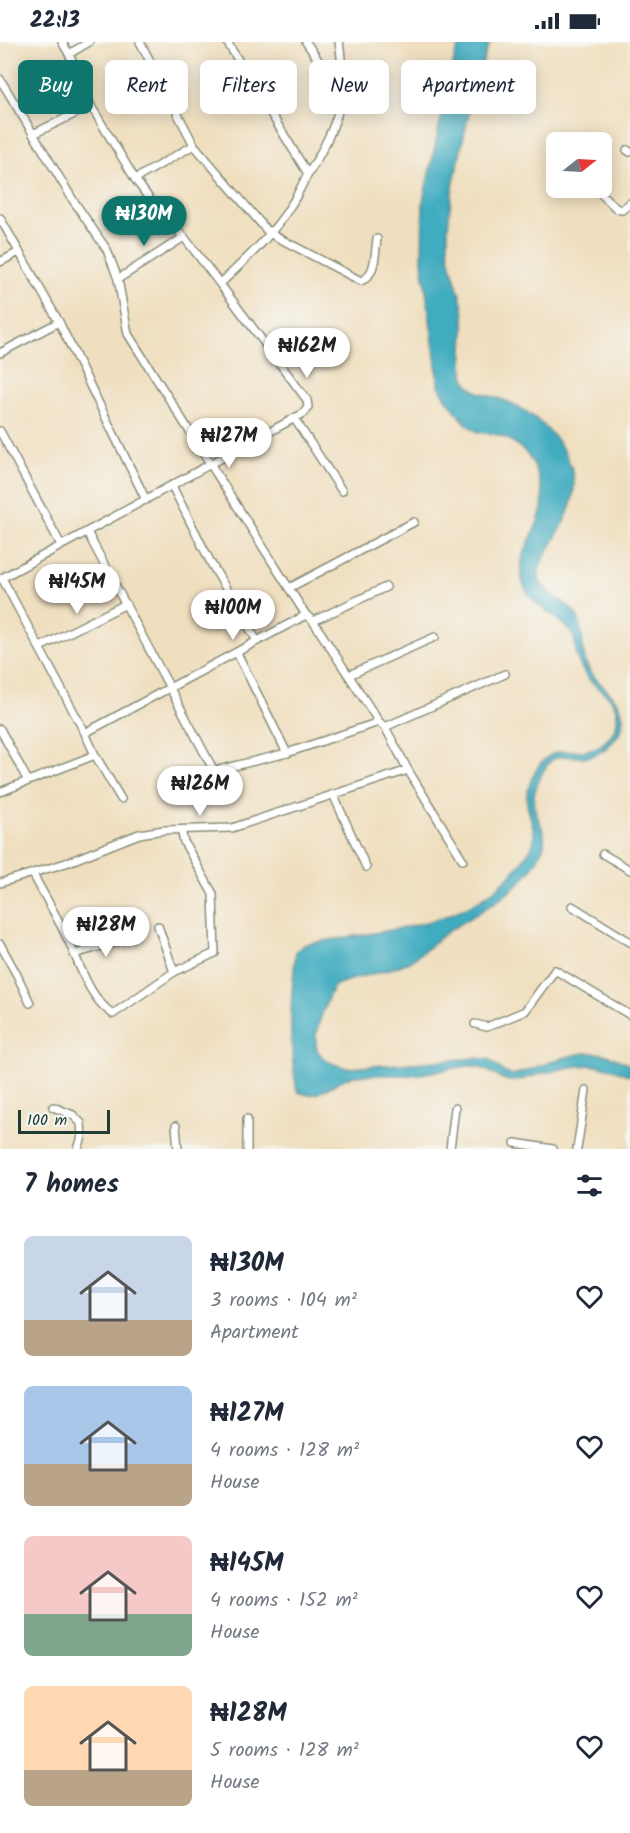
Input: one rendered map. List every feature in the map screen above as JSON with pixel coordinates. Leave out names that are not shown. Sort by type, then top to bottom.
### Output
[{"type":"street","points":[[62,42],[72,60]]},
{"type":"street","points":[[69,54],[89,42]]},
{"type":"street","points":[[140,42],[194,145],[269,233],[361,281],[367,279],[371,273],[377,239]]},
{"type":"street","points":[[227,42],[308,174]]},
{"type":"street","points":[[306,42],[318,60]]},
{"type":"street","points":[[339,42],[342,60]]},
{"type":"street","points":[[0,80],[73,200],[107,250],[118,279],[128,334],[306,615],[313,621],[385,728],[463,860]]},
{"type":"street","points":[[93,109],[135,179],[162,216],[184,237],[220,284],[307,400],[308,407],[304,413],[212,465],[1,579],[121,799]]},
{"type":"street","points":[[33,134],[74,114]]},
{"type":"street","points":[[220,284],[269,233],[291,206],[333,130],[338,114]]},
{"type":"street","points":[[135,179],[194,145]]},
{"type":"street","points":[[605,198],[617,209],[622,210],[630,203]]},
{"type":"street","points":[[0,218],[59,322],[146,500]]},
{"type":"street","points":[[118,279],[184,237]]},
{"type":"street","points":[[0,262],[19,252]]},
{"type":"street","points":[[0,353],[59,322]]},
{"type":"street","points":[[294,418],[342,491]]},
{"type":"street","points":[[0,431],[2,440],[61,545]]},
{"type":"street","points":[[172,486],[212,565],[256,641]]},
{"type":"street","points":[[289,588],[414,522]]},
{"type":"street","points":[[87,531],[214,771],[287,753],[379,722]]},
{"type":"street","points":[[313,621],[386,587]]},
{"type":"street","points":[[40,647],[126,604]]},
{"type":"street","points":[[86,733],[306,615]]},
{"type":"street","points":[[349,675],[435,637]]},
{"type":"street","points":[[237,652],[287,753]]},
{"type":"street","points":[[385,728],[505,674]]},
{"type":"street","points":[[0,729],[28,781]]},
{"type":"street","points":[[0,792],[95,755]]},
{"type":"street","points":[[0,883],[66,863],[139,834],[232,828],[408,770]]},
{"type":"street","points":[[333,794],[366,867]]},
{"type":"street","points":[[33,874],[87,982],[100,1001],[113,1014],[174,972],[215,953],[213,894],[184,842],[181,830]]},
{"type":"street","points":[[603,854],[630,870]]},
{"type":"street","points":[[572,906],[630,942]]},
{"type":"street","points":[[159,926],[174,972]]},
{"type":"street","points":[[74,954],[131,938]]},
{"type":"street","points":[[0,944],[30,1004]]},
{"type":"street","points":[[475,1024],[487,1027],[525,1011],[555,970],[630,1015]]},
{"type":"street","points":[[577,1149],[586,1090]]},
{"type":"street","points":[[54,1107],[73,1115],[81,1122],[82,1137],[78,1149]]},
{"type":"street","points":[[450,1149],[455,1108]]},
{"type":"street","points":[[247,1119],[247,1149]]},
{"type":"street","points":[[176,1126],[178,1149]]},
{"type":"street","points":[[517,1145],[553,1149]]},
{"type":"water","points":[[461,42],[490,42],[484,60],[454,60]]},
{"type":"water","points":[[442,114],[469,114],[454,185],[448,246],[463,308],[465,378],[471,388],[476,391],[517,406],[536,419],[553,435],[570,464],[573,475],[573,498],[565,519],[541,563],[539,578],[541,584],[551,594],[568,606],[577,616],[589,670],[614,698],[623,719],[620,731],[612,743],[600,752],[588,757],[556,758],[545,768],[534,794],[535,810],[544,833],[544,844],[534,865],[525,877],[500,899],[446,933],[412,960],[395,968],[336,985],[330,993],[320,1020],[316,1047],[326,1060],[348,1068],[476,1058],[490,1060],[505,1073],[513,1075],[576,1055],[599,1053],[630,1065],[630,1076],[605,1067],[584,1065],[511,1081],[479,1067],[465,1066],[418,1074],[355,1076],[339,1081],[312,1095],[297,1091],[292,1056],[291,1004],[296,951],[306,944],[421,923],[475,903],[499,887],[522,861],[533,844],[533,828],[527,798],[529,786],[538,768],[545,759],[555,753],[588,750],[602,744],[612,734],[617,720],[613,701],[588,679],[582,668],[577,658],[573,635],[565,625],[530,596],[522,580],[524,553],[537,525],[542,507],[539,479],[533,463],[523,450],[508,439],[471,428],[455,410],[439,386],[422,261],[423,201]]}]
